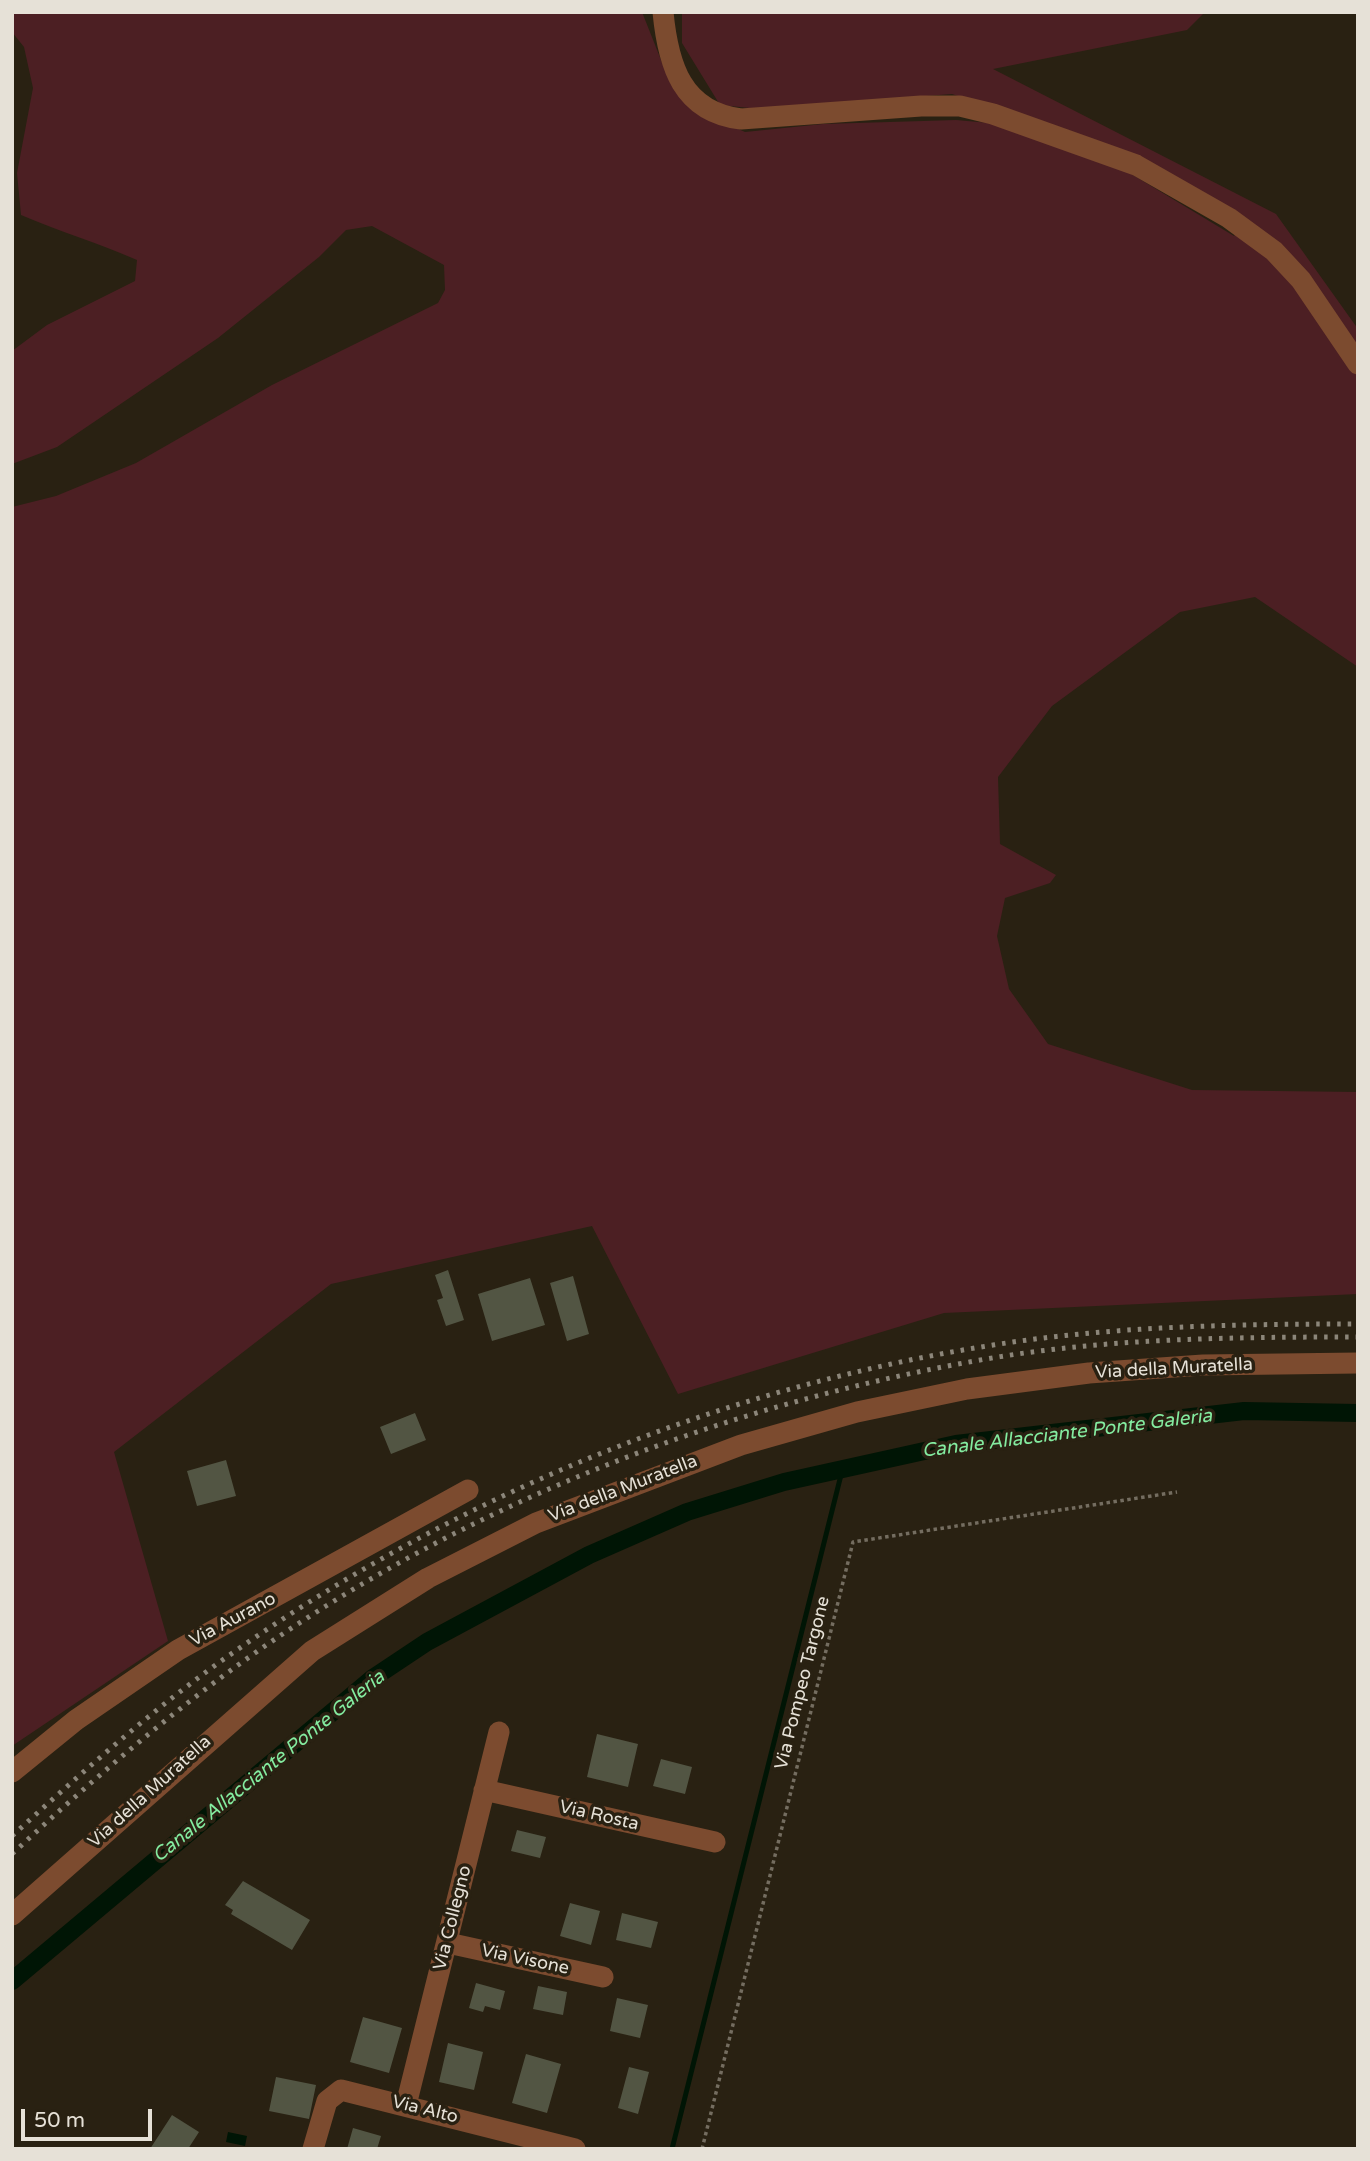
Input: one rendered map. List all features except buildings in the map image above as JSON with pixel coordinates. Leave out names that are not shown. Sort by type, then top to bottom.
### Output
[{"type":"street","points":[[663,12],[668,50],[675,70],[694,100],[715,114],[741,119],[921,106],[960,106],[993,114],[1136,165],[1229,218],[1274,251],[1301,280],[1358,364]]},
{"type":"street","name":"Via della Muratella","points":[[12,1914],[312,1651],[428,1578],[536,1523],[741,1445],[857,1412],[967,1389],[1089,1373],[1203,1365],[1358,1363]]},
{"type":"street","name":"Via Aurano","points":[[12,1772],[76,1720],[178,1650],[468,1490]]},
{"type":"street","name":"Via Collegno","points":[[406,2105],[499,1732]]},
{"type":"street","name":"Via Rosta","points":[[484,1790],[715,1842]]},
{"type":"street","name":"Via Visone","points":[[448,1942],[603,1977]]},
{"type":"street","name":"Via Alto","points":[[313,2149],[324,2109],[337,2092],[346,2090],[575,2149]]},
{"type":"path","name":"Via Pompeo Targone","points":[[702,2149],[853,1542],[1177,1492]]},
{"type":"shaded area","points":[[12,12],[642,12],[663,65],[695,110],[745,132],[823,124],[956,120],[990,123],[1128,172],[1234,236],[1241,226],[1076,136],[952,94],[759,109],[720,105],[682,43],[682,12],[1205,12],[1187,30],[993,69],[1276,214],[1358,329],[1358,667],[1255,597],[1180,612],[1052,706],[998,777],[1000,844],[1056,875],[1050,883],[1005,898],[997,936],[1009,989],[1048,1044],[1192,1090],[1358,1092],[1358,1294],[944,1313],[678,1394],[592,1226],[331,1284],[114,1452],[168,1641],[12,1746],[12,507],[56,496],[136,463],[272,385],[438,303],[445,290],[444,265],[372,226],[346,230],[319,257],[218,338],[57,447],[12,464],[12,351],[47,325],[135,281],[137,260],[21,215],[17,173],[33,88],[24,47],[12,32]]},
{"type":"shaded area","points":[[228,2132],[247,2136],[245,2146],[226,2142]]},
{"type":"waterway","name":"Canale Allacciante Ponte Galeria","points":[[12,1981],[373,1678],[427,1642],[589,1555],[687,1512],[784,1482],[956,1444],[1244,1411],[1358,1413]]},
{"type":"waterway","points":[[672,2149],[843,1467]]},
{"type":"railway","points":[[12,1836],[164,1704],[304,1605],[394,1552],[488,1503],[584,1460],[682,1423],[782,1391],[884,1366],[987,1346],[1125,1330],[1358,1324]]},
{"type":"railway","points":[[12,1854],[89,1784],[168,1718],[223,1676],[309,1617],[398,1563],[491,1516],[586,1473],[684,1436],[783,1405],[884,1379],[986,1359],[1125,1343],[1218,1338],[1358,1337]]}]
